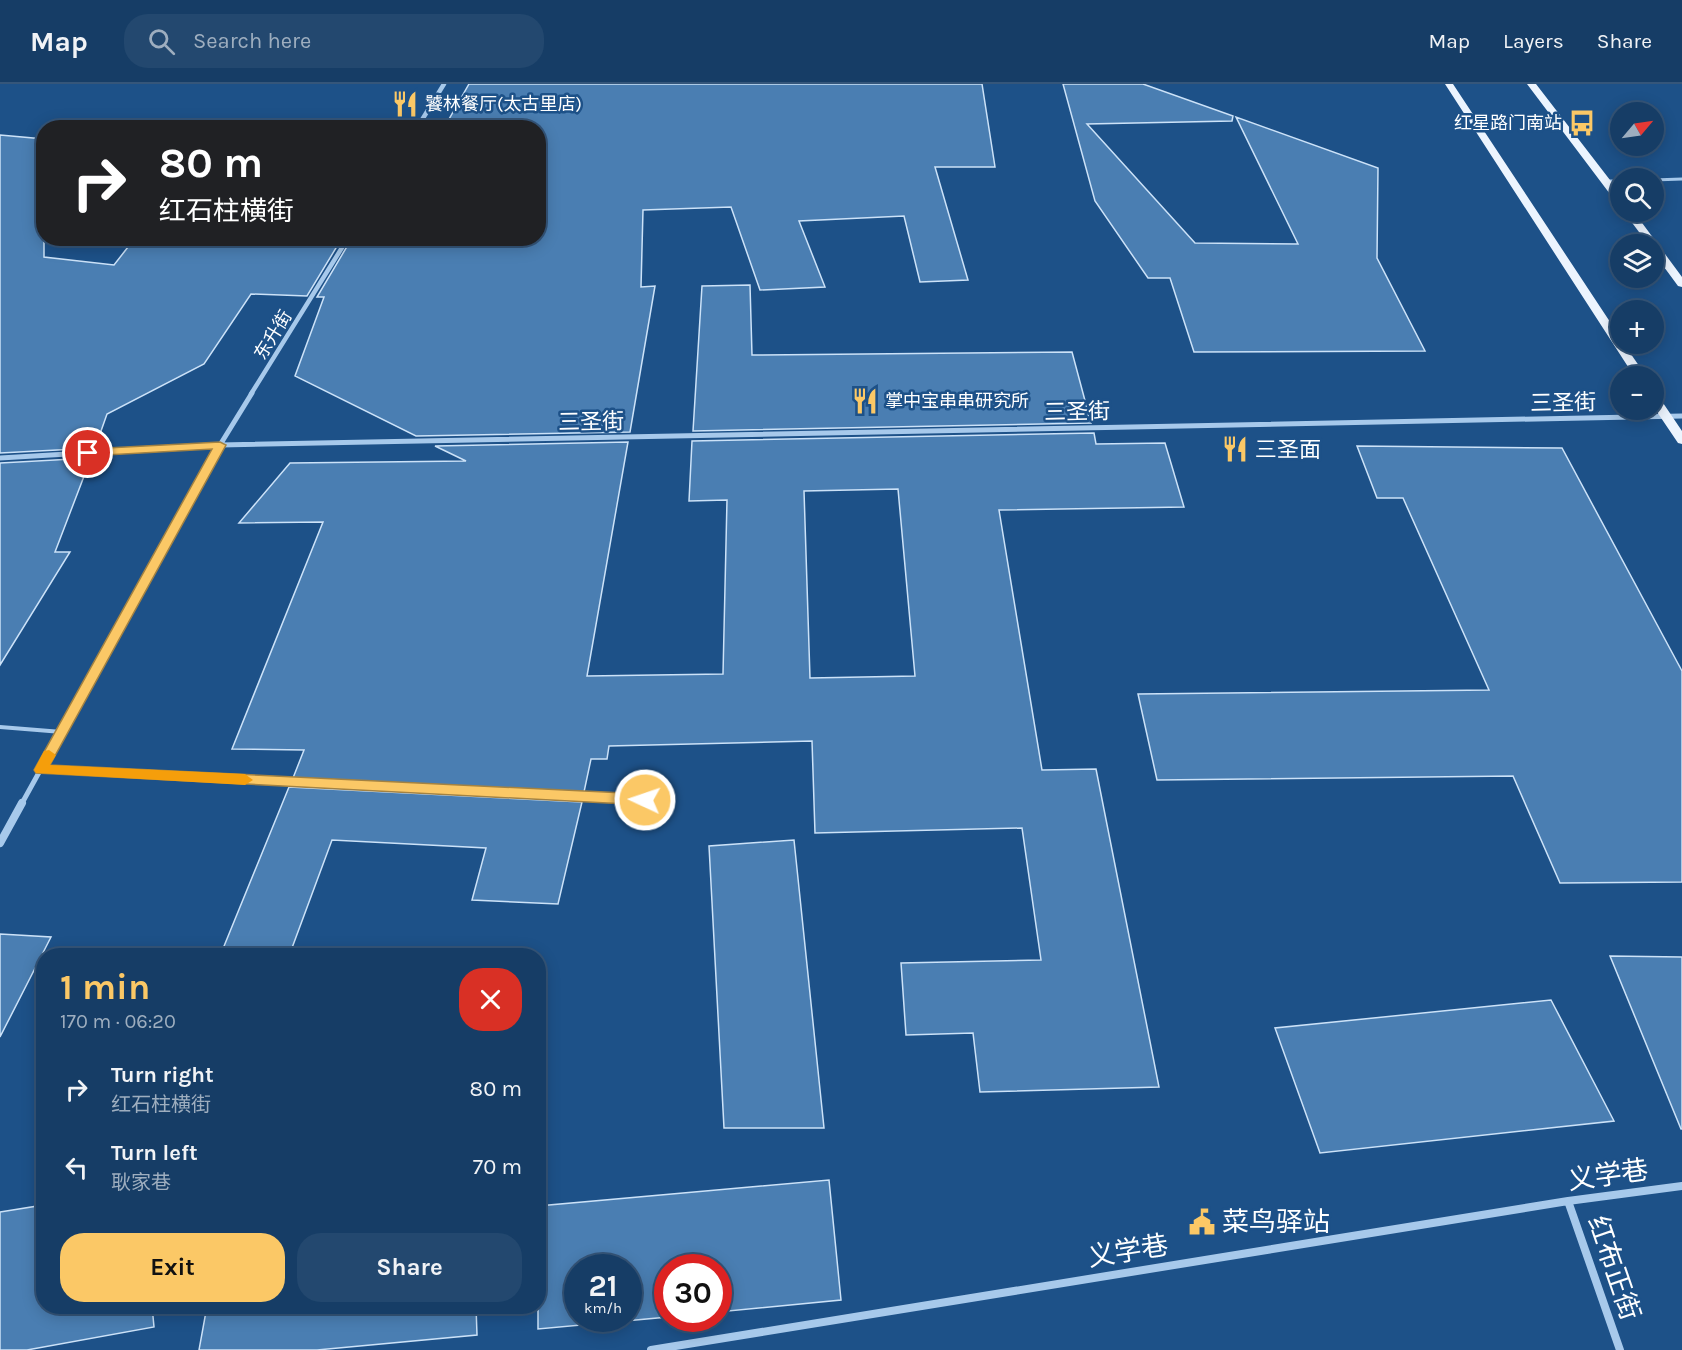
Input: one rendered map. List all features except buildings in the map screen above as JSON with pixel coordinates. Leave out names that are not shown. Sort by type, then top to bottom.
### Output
[{"type":"main road","points":[[1449,84],[1633,366]]},
{"type":"main road","points":[[1531,84],[1610,186]]},
{"type":"main road","points":[[1636,222],[1682,284]]},
{"type":"main road","points":[[1664,413],[1682,440]]},
{"type":"street","points":[[422,120],[444,84]]},
{"type":"street","name":"东升街","points":[[0,843],[220,445],[343,246]]},
{"type":"street","name":"三圣街","points":[[0,458],[220,445],[1682,416]]},
{"type":"street","points":[[41,770],[645,800]]},
{"type":"street","name":"义学巷","points":[[651,1350],[1568,1201],[1682,1186]]},
{"type":"street","name":"红布正街","points":[[1568,1201],[1620,1350]]},
{"type":"lane","points":[[1664,180],[1682,179]]},
{"type":"lane","points":[[1606,181],[1610,181]]},
{"type":"lane","points":[[0,727],[62,732]]},
{"type":"slow traffic","points":[[49,755],[41,770],[245,780]]},
{"type":"place","name":"饕林餐厅(太古里店)","points":[[405,104]]},
{"type":"place","name":"红星路门南站","points":[[1582,123]]},
{"type":"place","name":"掌中宝串串研究所","points":[[865,401]]},
{"type":"place","name":"三圣面","points":[[1235,449]]},
{"type":"place","name":"菜鸟驿站","points":[[1202,1222]]},
{"type":"route","points":[[88,453],[220,445],[41,770],[645,800]]}]
